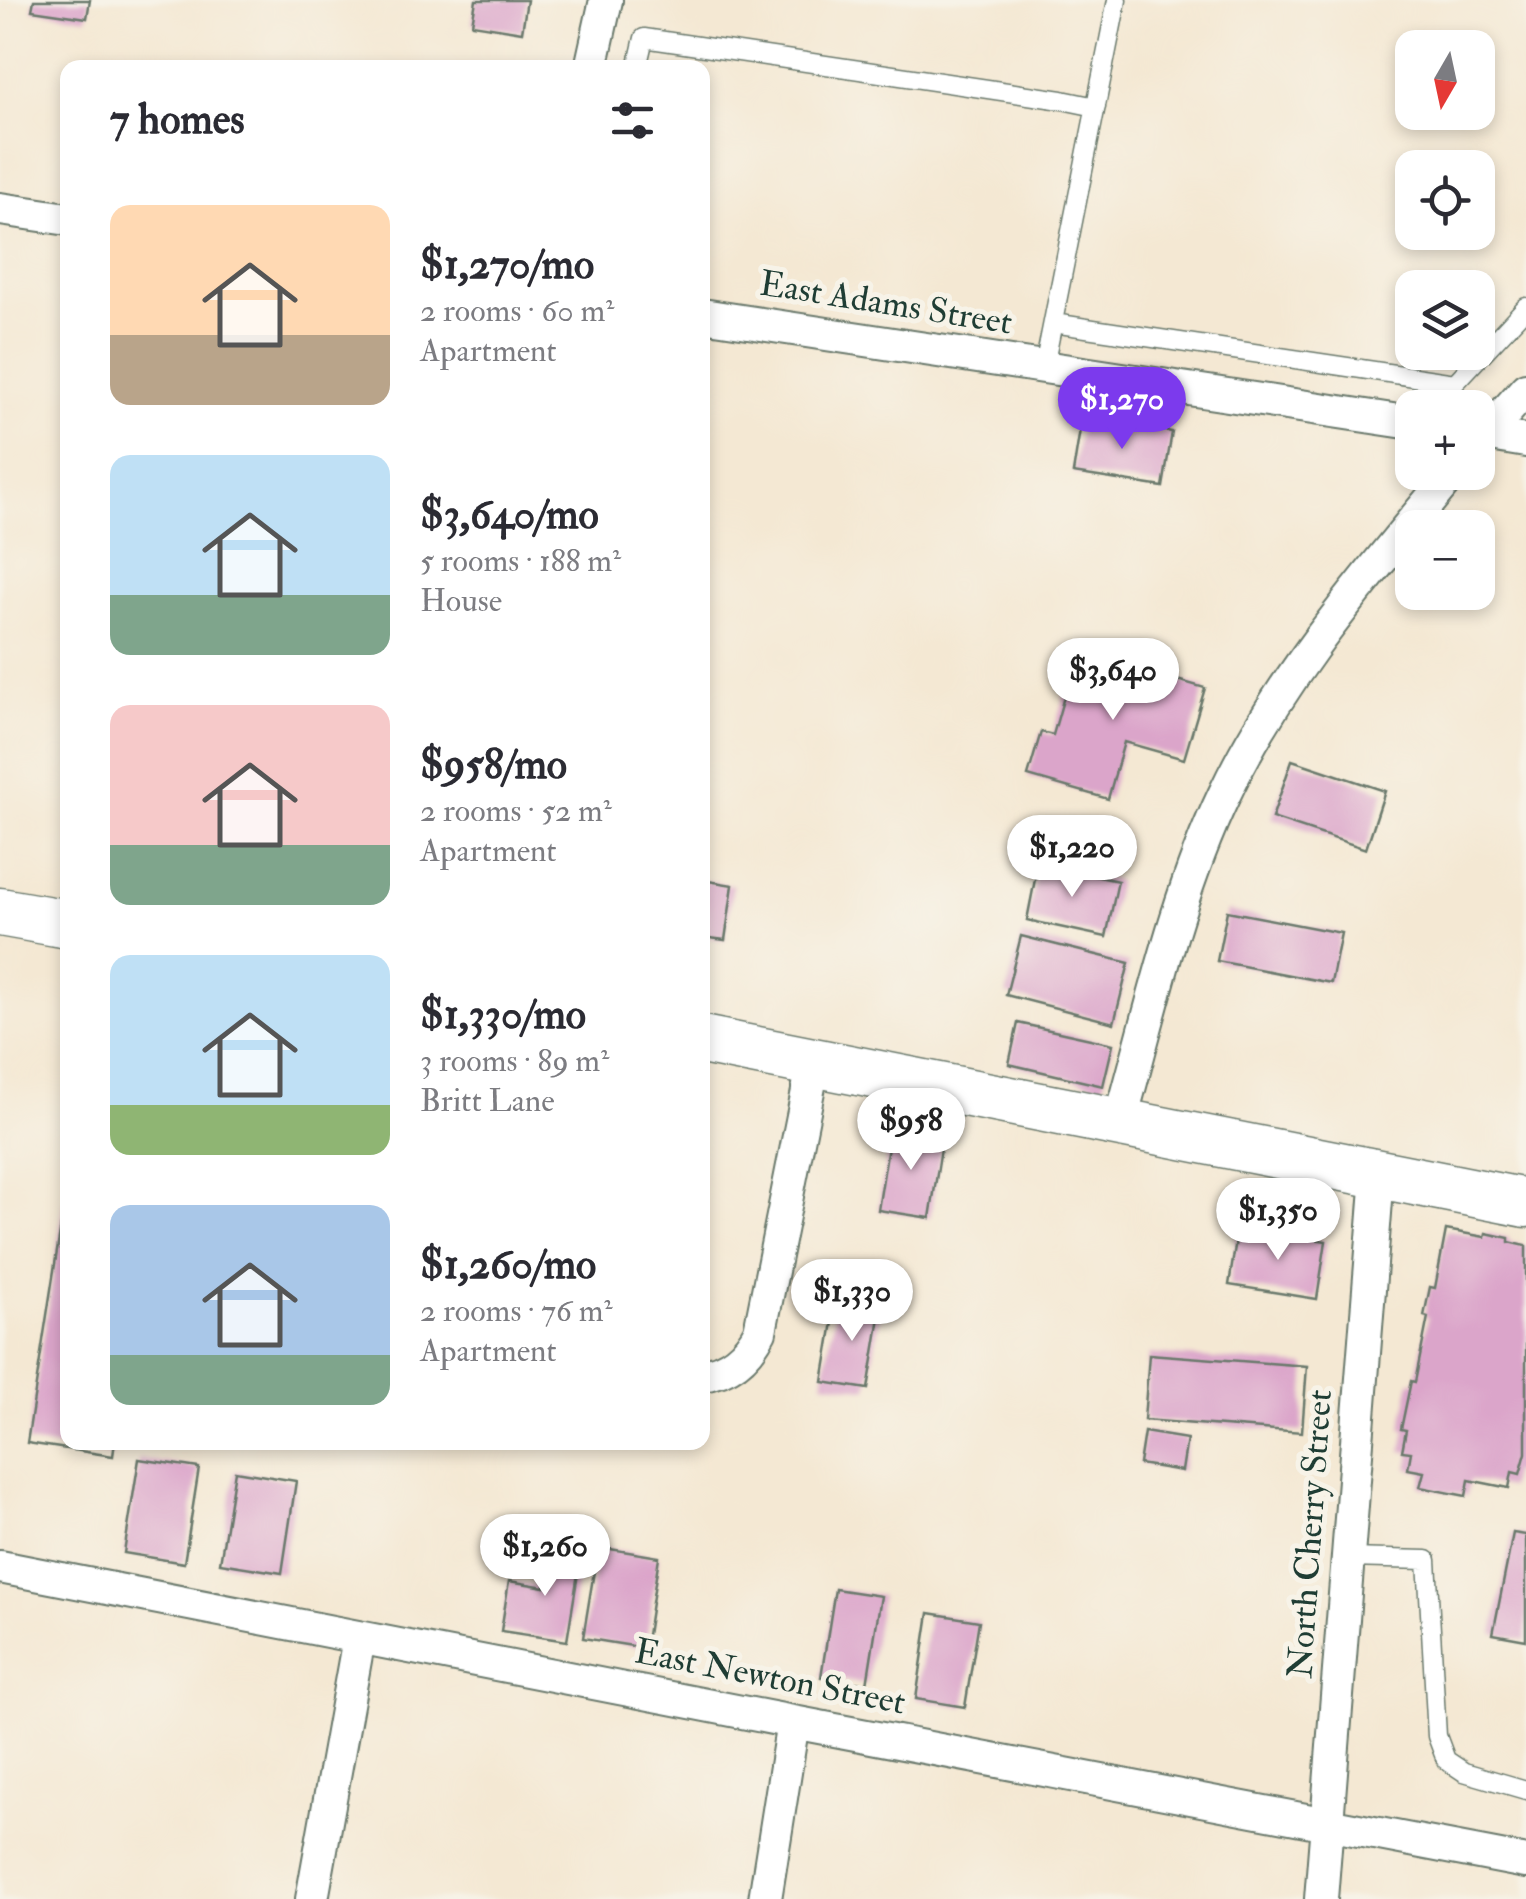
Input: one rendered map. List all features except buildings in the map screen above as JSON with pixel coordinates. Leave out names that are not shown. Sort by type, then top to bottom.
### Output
[{"type":"street","points":[[594,60],[606,0]]},
{"type":"street","points":[[0,209],[60,218]]},
{"type":"street","name":"East Adams Street","points":[[710,316],[1395,420]]},
{"type":"street","points":[[1495,422],[1526,390]]},
{"type":"street","points":[[1495,438],[1526,441]]},
{"type":"street","points":[[1120,1122],[1198,854],[1239,765],[1290,681],[1340,612],[1439,490]]},
{"type":"street","points":[[0,912],[60,923]]},
{"type":"street","points":[[710,1042],[1526,1203]]},
{"type":"street","points":[[710,1373],[740,1360],[760,1332],[814,1062]]},
{"type":"street","name":"North Cherry Street","points":[[1321,1899],[1378,1175]]},
{"type":"street","name":"East Newton Street","points":[[0,1567],[1526,1862]]},
{"type":"street","points":[[312,1899],[359,1638]]},
{"type":"street","points":[[765,1899],[792,1722]]},
{"type":"lane","points":[[1044,367],[1117,0]]},
{"type":"lane","points":[[639,60],[644,38],[1096,107]]},
{"type":"lane","points":[[1053,322],[1455,383],[1524,314]]},
{"type":"lane","points":[[1347,1558],[1427,1560],[1437,1736],[1446,1760],[1464,1772],[1526,1790]]}]
